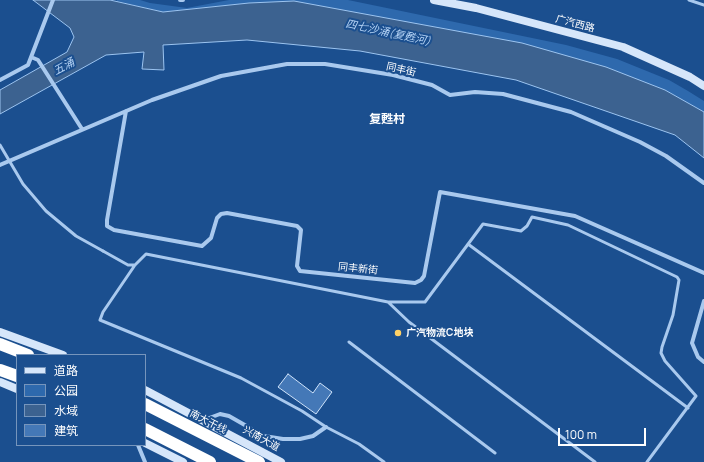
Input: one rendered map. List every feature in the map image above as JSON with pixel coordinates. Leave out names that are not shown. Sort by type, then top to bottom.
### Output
[{"type":"highway","points":[[0,344],[25,354]]},
{"type":"highway","points":[[0,370],[16,376]]},
{"type":"highway","name":"南大干线","points":[[146,405],[259,462]]},
{"type":"highway","points":[[146,430],[210,462]]},
{"type":"street","points":[[0,80],[28,65],[53,0]]},
{"type":"street","name":"广汽西路","points":[[434,0],[476,8],[623,47],[690,77],[704,86]]},
{"type":"street","points":[[31,57],[38,60],[82,129]]},
{"type":"street","name":"同丰街","points":[[0,165],[152,100],[221,76],[287,64],[325,64],[393,75],[432,85],[450,95],[475,92],[504,94],[571,112],[640,142],[666,156],[704,183]]},
{"type":"street","name":"同丰新街","points":[[126,112],[107,220],[107,226],[114,230],[202,246],[211,238],[217,218],[221,214],[227,213],[297,226],[301,230],[297,266],[300,270],[416,283],[424,276],[440,192],[575,216],[704,273]]},
{"type":"street","points":[[704,301],[692,343],[698,357],[704,362]]},
{"type":"street","points":[[0,332],[59,354]]},
{"type":"street","points":[[0,382],[16,389]]},
{"type":"street","name":"兴南大道","points":[[146,391],[281,462]]},
{"type":"street","points":[[204,420],[220,414],[229,416],[264,436],[282,439],[300,439],[313,436],[326,427]]},
{"type":"street","points":[[146,444],[183,462]]},
{"type":"street","points":[[138,446],[144,462]]},
{"type":"lane","points":[[689,0],[704,5]]},
{"type":"lane","points":[[0,145],[23,184],[46,211],[76,236],[128,265],[135,265]]},
{"type":"lane","points":[[384,462],[359,444],[326,427],[302,411],[241,378],[100,320],[103,312],[135,265],[146,254],[388,302],[425,302],[483,224],[521,231],[527,226],[532,217],[568,225],[677,277],[680,284],[661,353],[665,361],[696,396],[647,462]]},
{"type":"lane","points":[[468,244],[688,408]]},
{"type":"lane","points":[[388,302],[409,322],[595,462]]},
{"type":"lane","points":[[349,342],[496,453]]},
{"type":"green space","points":[[117,0],[140,0],[150,3],[187,8],[229,0],[348,0],[566,45],[617,59],[669,80],[688,91],[704,101],[704,112],[665,90],[249,3],[163,12]]},
{"type":"water","points":[[33,0],[110,0],[163,12],[249,3],[294,1],[522,43],[606,67],[665,90],[704,112],[704,158],[675,135],[516,80],[360,51],[247,40],[163,45],[164,70],[142,69],[144,52],[106,55],[0,114],[0,90],[67,52],[74,37],[70,28]]},
{"type":"building","points":[[288,374],[313,393],[320,383],[332,392],[316,414],[278,387]]},
{"type":"place","name":"广汽物流C地块","points":[[398,333]]},
{"type":"district","name":"复甦村","points":[[387,120]]},
{"type":"water label","name":"四七沙涌(复甦河)","points":[[388,33]]},
{"type":"water label","name":"五涌","points":[[64,67]]}]
